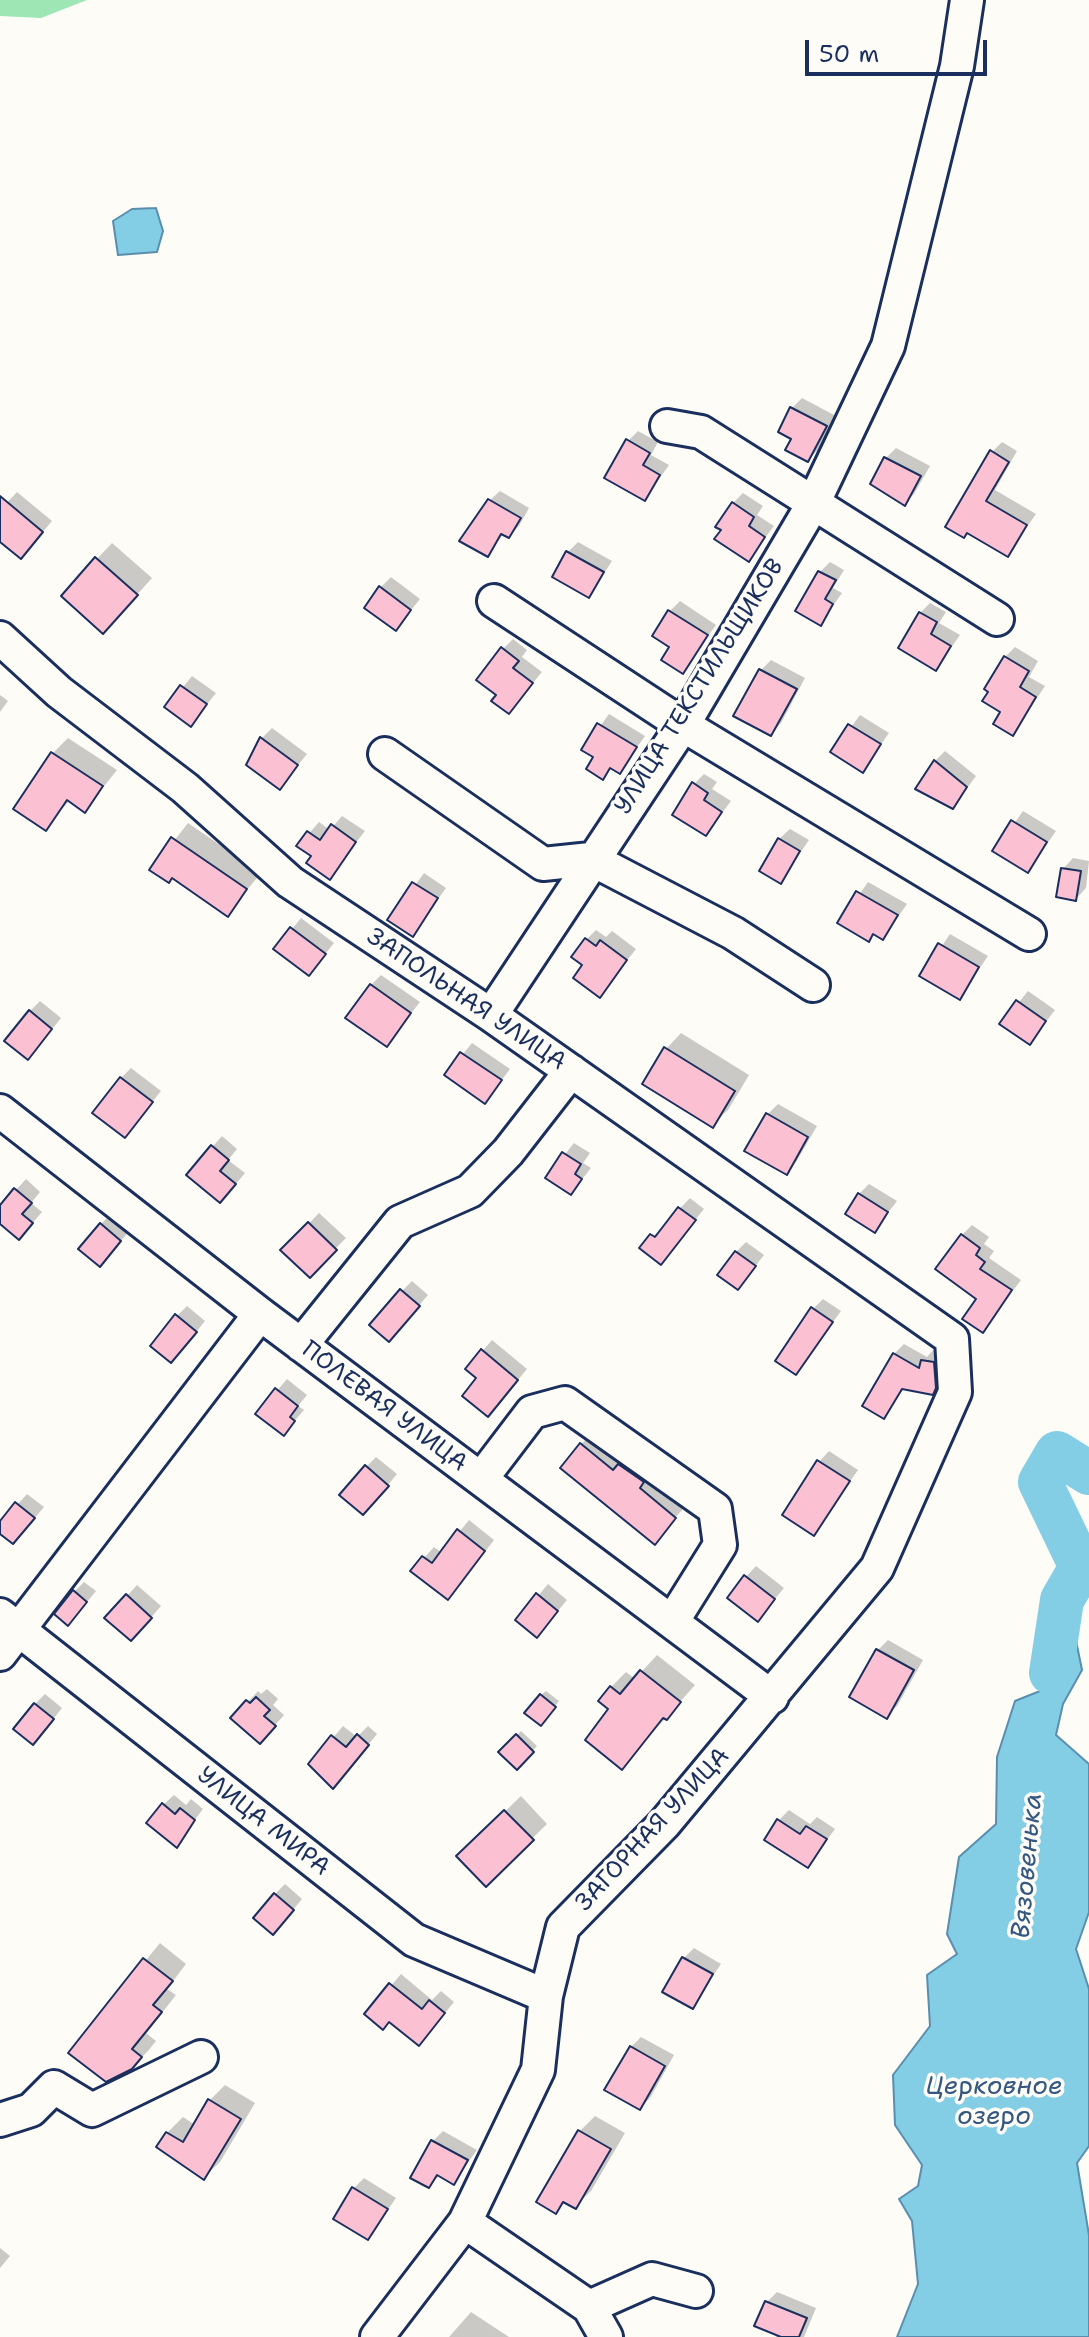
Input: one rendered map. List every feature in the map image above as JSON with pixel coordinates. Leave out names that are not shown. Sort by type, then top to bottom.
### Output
[{"type":"street","name":"УЛИЦА ТЕКСТИЛЬЩИКОВ","points":[[491,1015],[591,859],[683,725],[813,504],[888,346],[957,66],[967,0]]},
{"type":"street","points":[[667,426],[701,432],[997,619]]},
{"type":"street","points":[[494,601],[683,725],[1029,934]]},
{"type":"street","name":"ЗАПОЛЬНАЯ УЛИЦА","points":[[0,638],[59,692],[185,788],[290,882],[491,1015],[952,1339]]},
{"type":"street","points":[[385,754],[543,864],[591,859],[733,933],[813,985]]},
{"type":"street","points":[[301,1345],[400,1222],[470,1191],[508,1152],[571,1071]]},
{"type":"street","name":"ПОЛЕВАЯ УЛИЦА","points":[[0,1111],[260,1314],[772,1697]]},
{"type":"street","points":[[6,1633],[260,1314]]},
{"type":"street","name":"ЗАГОРНАЯ УЛИЦА","points":[[377,2337],[465,2222],[538,2070],[546,1996],[563,1927],[664,1824],[877,1568],[955,1392],[952,1339]]},
{"type":"street","points":[[481,1479],[532,1412],[565,1403],[715,1509],[720,1545],[672,1622]]},
{"type":"street","name":"УЛИЦА МИРА","points":[[6,1633],[414,1940],[546,1996]]},
{"type":"street","points":[[0,2120],[31,2110],[54,2087],[92,2110],[201,2057]]},
{"type":"street","points":[[465,2222],[589,2307],[606,2337]]},
{"type":"street","points":[[589,2307],[652,2279],[696,2291]]},
{"type":"green space","points":[[0,0],[87,0],[41,18],[0,16]]},
{"type":"water","points":[[156,208],[163,231],[157,252],[118,255],[113,221],[132,209]]},
{"type":"water","name":"Церковное озеро","points":[[1051,1612],[1071,1616],[1082,1670],[1063,1704],[1056,1735],[1089,1764],[1089,1912],[1076,1949],[1089,1989],[1089,2146],[1077,2163],[1089,2235],[1089,2337],[897,2337],[918,2284],[912,2221],[899,2199],[918,2186],[922,2165],[895,2125],[893,2075],[930,2026],[927,1975],[957,1954],[947,1934],[959,1857],[996,1824],[997,1757],[1015,1701],[1040,1691]]},
{"type":"building","points":[[790,407],[827,426],[808,462],[785,450],[791,439],[778,432]]},
{"type":"building","points":[[626,439],[650,453],[643,465],[660,475],[645,501],[604,478]]},
{"type":"building","points":[[990,450],[1009,462],[986,501],[1027,525],[1008,557],[967,533],[964,538],[945,527]]},
{"type":"building","points":[[884,457],[921,476],[905,506],[870,484]]},
{"type":"building","points":[[0,496],[43,532],[21,559],[0,542]]},
{"type":"building","points":[[488,499],[521,518],[509,538],[501,534],[488,557],[459,541]]},
{"type":"building","points":[[732,502],[754,517],[749,526],[765,537],[749,562],[714,539],[721,530],[715,527]]},
{"type":"building","points":[[566,551],[604,572],[589,598],[552,577]]},
{"type":"building","points":[[95,557],[138,595],[103,634],[61,596]]},
{"type":"building","points":[[818,571],[836,580],[825,599],[833,604],[821,626],[795,611]]},
{"type":"building","points":[[379,586],[411,610],[396,631],[364,608]]},
{"type":"building","points":[[668,610],[708,635],[683,674],[661,660],[669,647],[652,636]]},
{"type":"building","points":[[919,612],[937,622],[931,634],[951,646],[936,671],[898,648]]},
{"type":"building","points":[[501,647],[519,661],[513,668],[533,683],[509,714],[491,701],[496,695],[476,680]]},
{"type":"building","points":[[1004,656],[1029,671],[1020,687],[1036,697],[1013,736],[993,724],[1000,712],[982,701],[988,692],[984,689]]},
{"type":"building","points":[[759,669],[797,689],[771,736],[733,716]]},
{"type":"building","points":[[180,685],[207,704],[191,727],[164,707]]},
{"type":"building","points":[[597,723],[637,747],[620,774],[610,768],[603,780],[586,769],[593,757],[581,750]]},
{"type":"building","points":[[848,724],[881,744],[863,773],[830,752]]},
{"type":"building","points":[[260,737],[298,765],[280,790],[246,765]]},
{"type":"building","points":[[51,752],[103,786],[85,813],[67,800],[46,831],[13,809]]},
{"type":"building","points":[[934,760],[967,787],[953,809],[915,789]]},
{"type":"building","points":[[692,782],[708,793],[704,800],[722,812],[706,836],[672,815]]},
{"type":"building","points":[[1011,820],[1047,842],[1028,873],[992,851]]},
{"type":"building","points":[[331,824],[356,842],[330,880],[306,863],[311,856],[296,846],[307,831],[320,840]]},
{"type":"building","points":[[171,837],[247,889],[228,917],[172,878],[169,883],[149,870]]},
{"type":"building","points":[[778,838],[800,851],[781,884],[759,871]]},
{"type":"building","points":[[1061,868],[1081,871],[1076,901],[1056,897]]},
{"type":"building","points":[[412,882],[438,898],[413,937],[387,920]]},
{"type":"building","points":[[856,891],[898,915],[883,940],[873,934],[869,942],[837,923]]},
{"type":"building","points":[[290,927],[326,954],[309,976],[273,949]]},
{"type":"building","points":[[585,938],[596,946],[600,940],[627,960],[600,998],[573,978],[582,965],[571,957]]},
{"type":"building","points":[[938,943],[979,967],[960,1000],[919,976]]},
{"type":"building","points":[[370,984],[411,1013],[387,1047],[345,1018]]},
{"type":"building","points":[[1016,1000],[1046,1021],[1030,1045],[999,1024]]},
{"type":"building","points":[[29,1010],[52,1029],[28,1060],[4,1041]]},
{"type":"building","points":[[664,1047],[735,1091],[713,1128],[642,1084]]},
{"type":"building","points":[[460,1052],[502,1080],[485,1104],[444,1075]]},
{"type":"building","points":[[120,1077],[153,1102],[125,1138],[92,1113]]},
{"type":"building","points":[[766,1113],[808,1137],[787,1175],[744,1151]]},
{"type":"building","points":[[211,1145],[229,1160],[220,1171],[236,1184],[220,1203],[186,1175]]},
{"type":"building","points":[[562,1152],[581,1164],[575,1174],[582,1179],[571,1195],[545,1178]]},
{"type":"building","points":[[14,1188],[32,1203],[22,1214],[33,1223],[19,1240],[0,1224],[0,1205]]},
{"type":"building","points":[[858,1193],[888,1212],[875,1233],[845,1214]]},
{"type":"building","points":[[678,1207],[696,1220],[661,1265],[639,1248],[650,1234],[655,1237]]},
{"type":"building","points":[[308,1222],[337,1250],[310,1278],[280,1250]]},
{"type":"building","points":[[100,1223],[121,1241],[100,1267],[78,1249]]},
{"type":"building","points":[[961,1234],[980,1248],[976,1255],[985,1262],[980,1269],[1012,1290],[983,1333],[962,1319],[976,1299],[935,1269]]},
{"type":"building","points":[[735,1251],[756,1266],[738,1290],[717,1275]]},
{"type":"building","points":[[400,1289],[420,1306],[389,1342],[369,1325]]},
{"type":"building","points":[[811,1307],[833,1322],[796,1375],[775,1361]]},
{"type":"building","points":[[175,1314],[197,1332],[171,1363],[150,1346]]},
{"type":"building","points":[[481,1349],[518,1380],[488,1417],[462,1396],[476,1378],[465,1369]]},
{"type":"building","points":[[893,1353],[919,1368],[921,1360],[934,1362],[936,1388],[933,1395],[902,1389],[884,1419],[862,1406]]},
{"type":"building","points":[[275,1388],[298,1406],[290,1417],[295,1421],[284,1436],[255,1414]]},
{"type":"building","points":[[580,1443],[613,1470],[618,1464],[644,1482],[640,1488],[676,1518],[655,1545],[560,1468]]},
{"type":"building","points":[[817,1460],[850,1481],[814,1536],[782,1515]]},
{"type":"building","points":[[365,1465],[389,1486],[363,1515],[339,1495]]},
{"type":"building","points":[[15,1502],[35,1518],[13,1544],[0,1534],[0,1521]]},
{"type":"building","points":[[457,1529],[485,1551],[448,1600],[410,1571],[422,1556],[432,1563]]},
{"type":"building","points":[[744,1575],[775,1599],[758,1622],[727,1598]]},
{"type":"building","points":[[73,1590],[87,1602],[68,1626],[54,1614]]},
{"type":"building","points":[[536,1593],[558,1611],[537,1638],[515,1620]]},
{"type":"building","points":[[126,1594],[152,1618],[131,1641],[104,1618]]},
{"type":"building","points":[[876,1649],[914,1670],[887,1719],[849,1697]]},
{"type":"building","points":[[640,1670],[681,1702],[667,1720],[663,1718],[622,1770],[585,1740],[608,1709],[598,1701],[610,1686],[620,1694]]},
{"type":"building","points":[[540,1694],[556,1707],[541,1726],[524,1713]]},
{"type":"building","points":[[256,1697],[270,1710],[264,1716],[276,1726],[260,1744],[230,1718],[246,1700],[250,1703]]},
{"type":"building","points":[[34,1703],[54,1719],[33,1745],[13,1729]]},
{"type":"building","points":[[357,1734],[369,1745],[333,1789],[308,1764],[331,1735],[346,1747]]},
{"type":"building","points":[[516,1734],[534,1752],[517,1770],[498,1752]]},
{"type":"building","points":[[162,1803],[175,1814],[180,1808],[195,1820],[177,1848],[146,1823]]},
{"type":"building","points":[[504,1810],[534,1840],[486,1887],[456,1856]]},
{"type":"building","points":[[777,1819],[800,1834],[806,1826],[827,1839],[808,1868],[764,1840]]},
{"type":"building","points":[[274,1893],[294,1910],[273,1935],[253,1918]]},
{"type":"building","points":[[682,1957],[713,1974],[693,2009],[662,1992]]},
{"type":"building","points":[[143,1958],[173,1981],[153,2005],[162,2012],[132,2049],[142,2057],[132,2069],[106,2082],[68,2053]]},
{"type":"building","points":[[389,1983],[422,2009],[429,2000],[445,2013],[419,2046],[389,2022],[383,2030],[364,2014]]},
{"type":"building","points":[[630,2046],[665,2066],[640,2110],[604,2090]]},
{"type":"building","points":[[208,2099],[241,2119],[204,2180],[156,2147],[166,2132],[183,2142]]},
{"type":"building","points":[[578,2130],[611,2149],[576,2209],[563,2202],[556,2214],[536,2202]]},
{"type":"building","points":[[431,2140],[468,2160],[454,2185],[437,2175],[429,2188],[410,2178]]},
{"type":"building","points":[[352,2187],[388,2209],[368,2240],[333,2219]]},
{"type":"building","points":[[765,2301],[807,2318],[799,2337],[781,2337],[754,2326]]},
{"type":"waterway","name":"Вязовенька","points":[[1051,1673],[1062,1600],[1081,1567],[1040,1482],[1057,1453],[1089,1473]]}]
